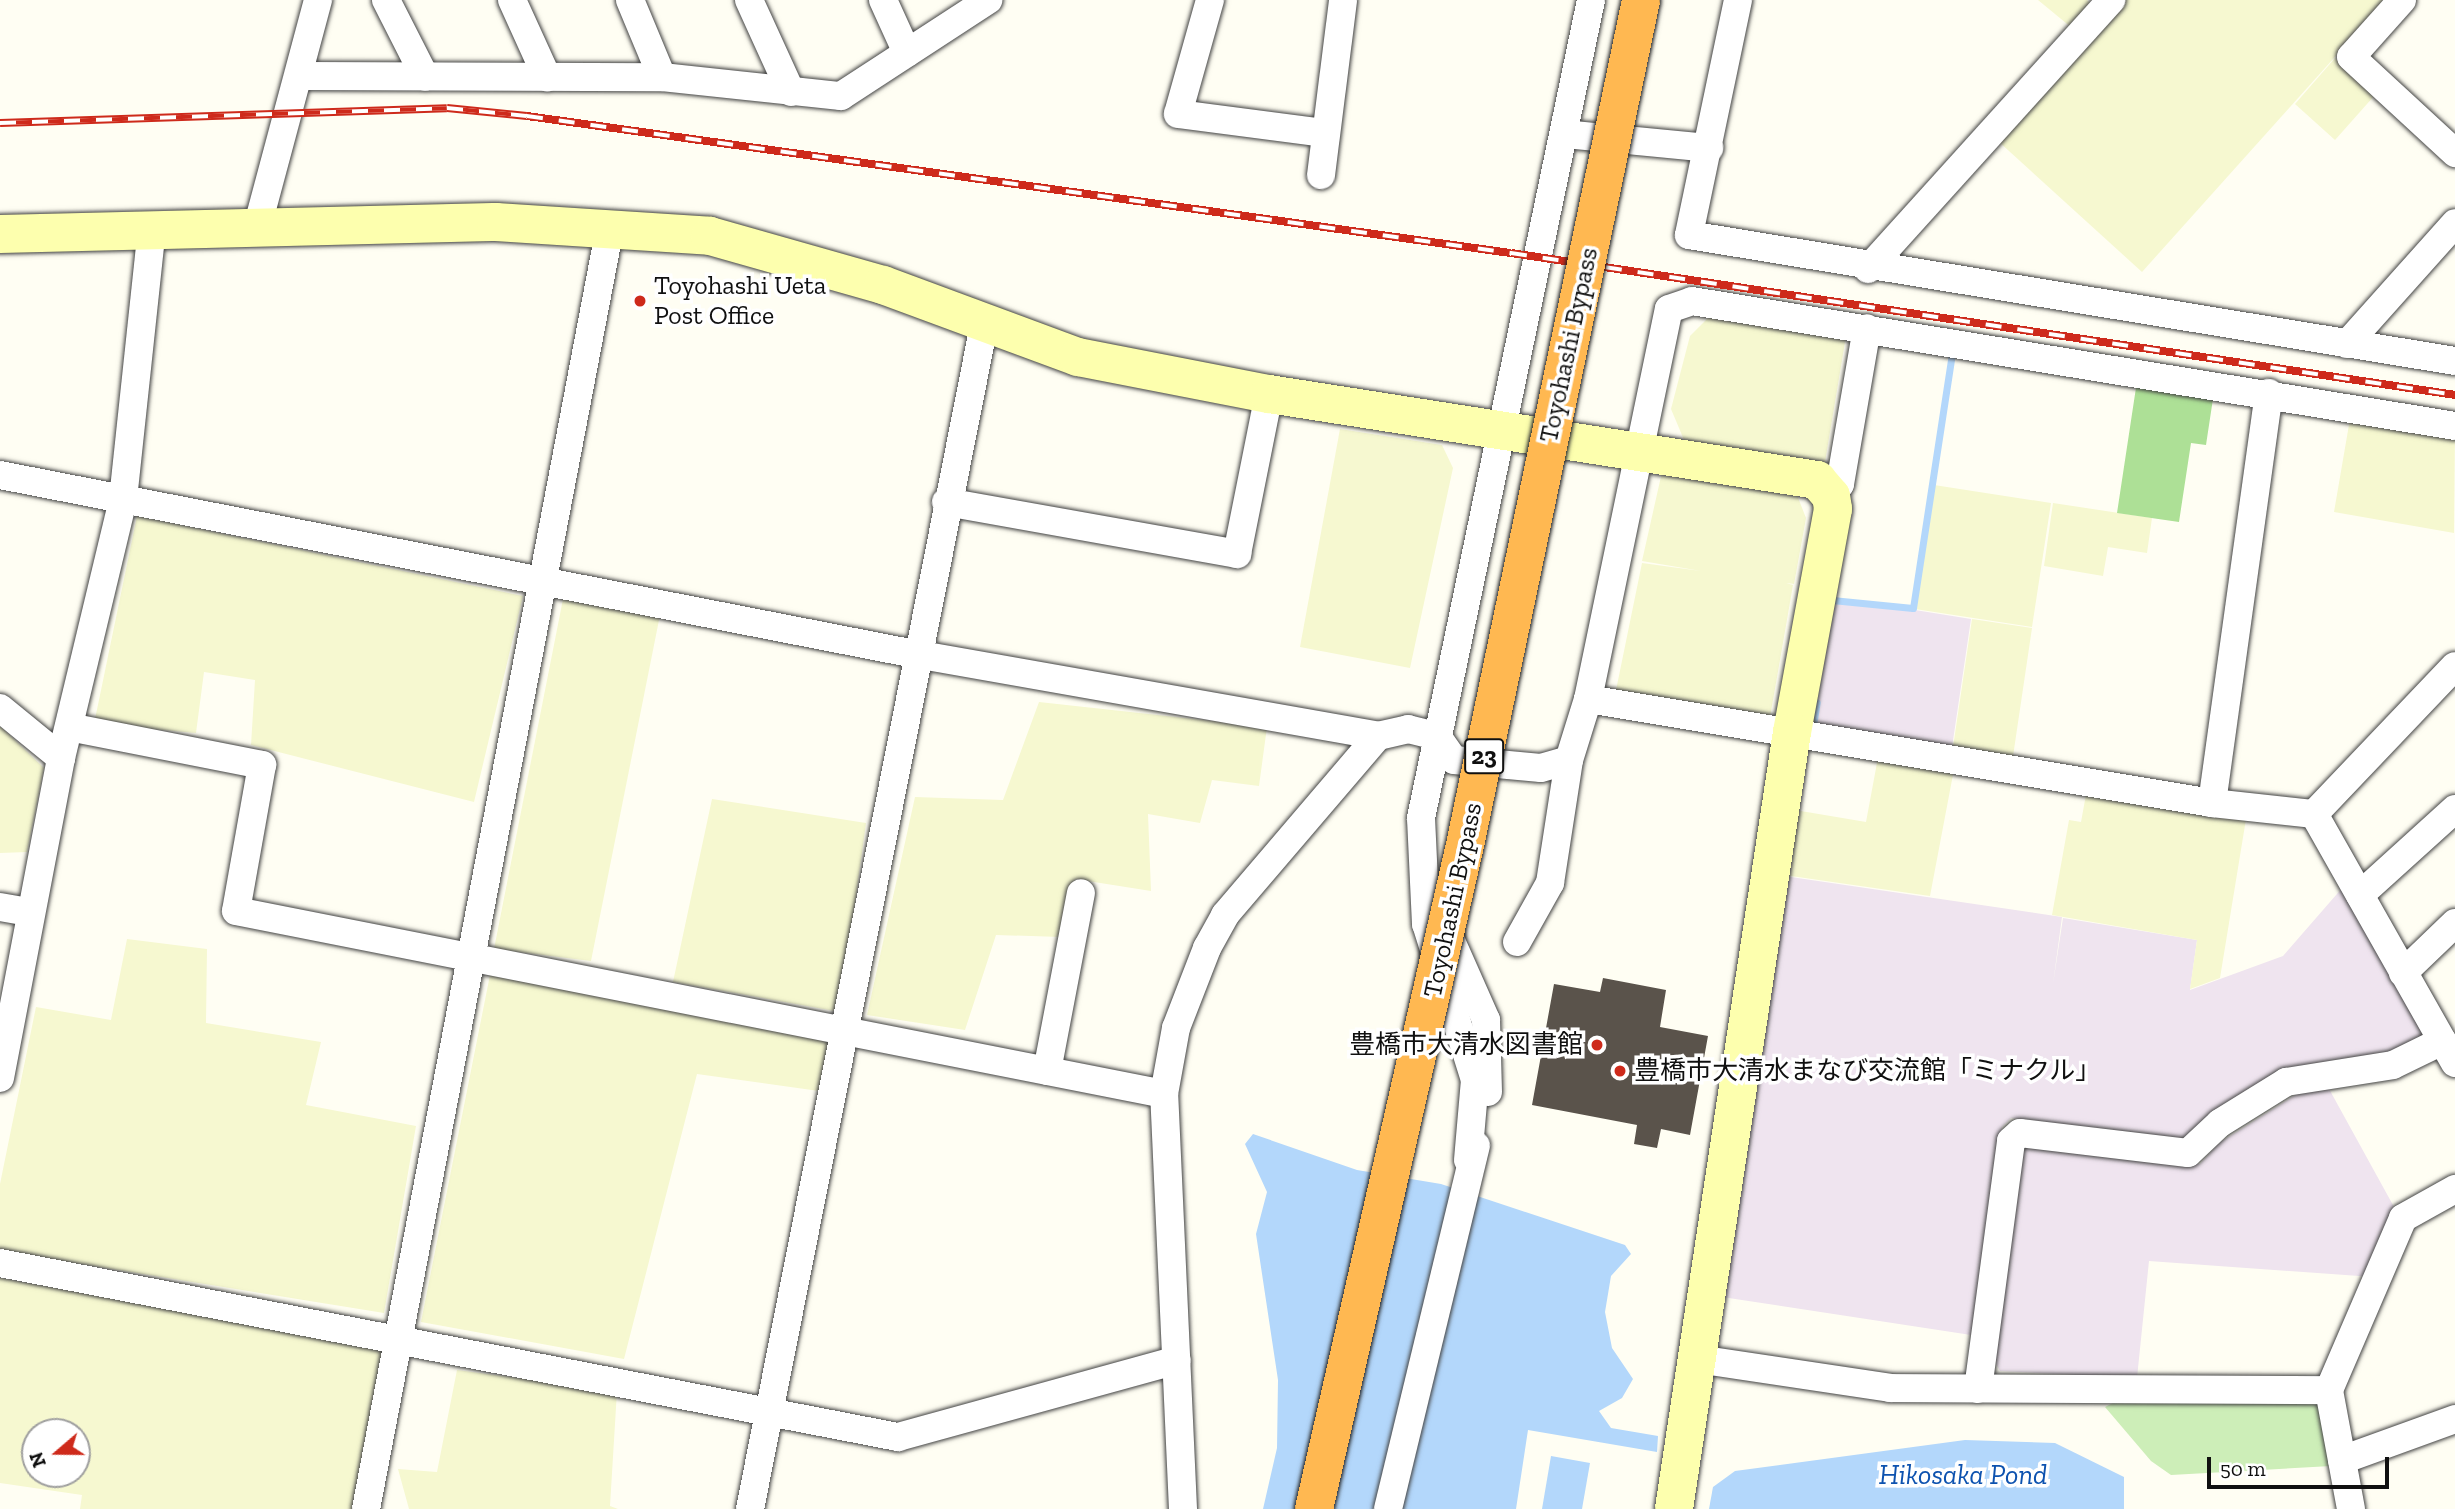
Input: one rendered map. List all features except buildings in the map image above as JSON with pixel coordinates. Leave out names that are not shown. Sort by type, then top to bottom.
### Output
[{"type":"highway","name":"Toyohashi Bypass","points":[[1314,1509],[1465,845],[1641,0]]},
{"type":"street","points":[[258,224],[302,76],[318,0]]},
{"type":"street","points":[[386,0],[425,77]]},
{"type":"street","points":[[512,0],[547,77]]},
{"type":"street","points":[[630,0],[662,77]]},
{"type":"street","points":[[750,0],[791,92]]},
{"type":"street","points":[[883,0],[907,53]]},
{"type":"street","points":[[302,76],[662,77],[841,96],[988,0]]},
{"type":"street","points":[[1210,0],[1178,114],[1325,133]]},
{"type":"street","points":[[1321,175],[1343,0]]},
{"type":"street","points":[[1388,1509],[1468,1160],[1488,1095],[1490,1040],[1444,928],[1429,787],[1437,736],[1591,0]]},
{"type":"street","points":[[1738,0],[1689,235],[1868,269],[2455,361]]},
{"type":"street","points":[[1868,269],[2111,0]]},
{"type":"street","points":[[2402,0],[2351,57],[2455,153]]},
{"type":"street","points":[[1564,134],[1709,148]]},
{"type":"street","points":[[2347,344],[2455,223]]},
{"type":"street","points":[[0,234],[258,224],[610,227],[710,236],[778,251],[984,326],[1079,357],[1269,394],[1807,477],[1831,496]]},
{"type":"street","points":[[0,1078],[29,912],[61,758],[123,499],[152,227]]},
{"type":"street","points":[[366,1509],[610,227]]},
{"type":"street","points":[[1517,942],[1550,883],[1569,760],[1588,699],[1669,309],[1686,300],[2269,393],[2455,426]]},
{"type":"street","points":[[750,1509],[845,1031],[915,654],[984,326]]},
{"type":"street","points":[[1674,1509],[1792,732],[1831,496],[1840,484],[1867,328]]},
{"type":"street","points":[[2212,803],[2269,393]]},
{"type":"street","points":[[946,502],[1237,554],[1269,394]]},
{"type":"street","points":[[0,475],[915,654],[1378,736],[1408,729],[1437,736],[1454,760],[1541,768],[1569,760]]},
{"type":"street","points":[[2314,814],[2455,666]]},
{"type":"street","points":[[1588,699],[2212,803],[2314,814]]},
{"type":"street","points":[[0,708],[61,758]]},
{"type":"street","points":[[69,727],[262,765],[236,911],[1164,1094]]},
{"type":"street","points":[[1183,1509],[1164,1094],[1186,997],[1224,915],[1378,736]]},
{"type":"street","points":[[2360,895],[2455,809]]},
{"type":"street","points":[[1978,1389],[2011,1141],[2020,1133],[2188,1153],[2220,1123],[2286,1082],[2393,1065],[2448,1052],[2314,814]]},
{"type":"street","points":[[1047,1070],[1081,893]]},
{"type":"street","points":[[0,907],[29,912]]},
{"type":"street","points":[[2403,972],[2455,923]]},
{"type":"street","points":[[2351,1509],[2329,1390],[2403,1218],[2455,1189]]},
{"type":"street","points":[[0,1263],[398,1337],[898,1437],[1177,1360]]},
{"type":"street","points":[[1697,1359],[1890,1388],[2329,1390]]},
{"type":"street","points":[[2342,1461],[2455,1419]]},
{"type":"shaded area","points":[[1834,597],[1971,619],[1951,754],[1813,732]]},
{"type":"shaded area","points":[[1784,876],[2062,917],[2053,984],[2063,918],[2197,940],[2190,990],[2283,956],[2343,887],[2428,1036],[2400,1053],[2283,1072],[2187,1141],[2011,1118],[2002,1127],[1971,1335],[1722,1297]]},
{"type":"shaded area","points":[[2328,1087],[2399,1216],[2373,1277],[2149,1261],[2137,1378],[2000,1371],[1994,1360],[2024,1149],[2030,1142],[2200,1164],[2219,1143],[2305,1089]]},
{"type":"green space","points":[[2038,0],[2087,0],[2092,5],[2072,28]]},
{"type":"green space","points":[[2124,0],[2386,0],[2142,272],[1998,141]]},
{"type":"green space","points":[[2335,58],[2375,95],[2335,140],[2295,104]]},
{"type":"green space","points":[[1711,315],[1846,336],[1824,468],[1687,447],[1671,409],[1690,336]]},
{"type":"green space","points":[[2137,381],[2214,392],[2206,445],[2191,443],[2179,522],[2117,513]]},
{"type":"green space","points":[[2351,413],[2455,432],[2454,533],[2334,512]]},
{"type":"green space","points":[[1340,429],[1442,445],[1453,468],[1410,668],[1300,647]]},
{"type":"green space","points":[[1662,472],[1797,495],[1806,518],[1794,584],[1786,583],[1793,585],[1769,723],[1614,700],[1642,563],[1701,571],[1642,561]]},
{"type":"green space","points":[[1934,485],[2051,503],[2032,627],[1915,609]]},
{"type":"green space","points":[[2053,503],[2152,518],[2147,553],[2108,547],[2103,576],[2044,566]]},
{"type":"green space","points":[[137,516],[523,596],[474,802],[251,745],[255,680],[204,672],[196,733],[94,724]]},
{"type":"green space","points":[[563,599],[661,610],[591,961],[494,949]]},
{"type":"green space","points":[[1972,619],[2032,628],[2012,763],[1952,754]]},
{"type":"green space","points":[[1039,702],[1267,727],[1259,786],[1212,780],[1200,823],[1148,814],[1151,891],[1075,879],[1061,937],[996,935],[965,1030],[867,1015],[915,797],[1003,800]]},
{"type":"green space","points":[[0,726],[44,768],[27,852],[0,853]]},
{"type":"green space","points":[[1879,752],[1955,764],[1930,896],[1784,875],[1795,810],[1866,822]]},
{"type":"green space","points":[[2087,789],[2247,813],[2220,978],[2190,989],[2197,940],[2052,915],[2069,820],[2081,822]]},
{"type":"green space","points":[[712,799],[866,823],[840,1012],[673,982]]},
{"type":"green space","points":[[127,939],[207,949],[206,1023],[321,1042],[306,1105],[416,1126],[384,1313],[0,1251],[0,1184],[36,1007],[111,1020]]},
{"type":"green space","points":[[490,975],[835,1036],[826,1092],[697,1074],[624,1359],[421,1322]]},
{"type":"green space","points":[[0,1278],[391,1349],[361,1509],[80,1509],[82,1495],[34,1488],[91,1488],[91,1418],[21,1418],[21,1486],[0,1483]]},
{"type":"green space","points":[[457,1370],[617,1391],[610,1506],[618,1509],[409,1509],[398,1469],[437,1472]]},
{"type":"green space","points":[[2132,1393],[2318,1400],[2331,1466],[2171,1475],[2151,1461],[2105,1407]]},
{"type":"water","points":[[1253,1134],[1357,1170],[1441,1184],[1625,1245],[1631,1254],[1611,1276],[1605,1312],[1612,1348],[1633,1379],[1622,1398],[1599,1411],[1611,1428],[1658,1436],[1657,1452],[1528,1430],[1516,1509],[1263,1509],[1277,1448],[1278,1380],[1256,1234],[1267,1192],[1245,1144]]},
{"type":"water","name":"Hikosaka Pond","points":[[1965,1440],[2055,1443],[2124,1477],[2124,1509],[1709,1509],[1713,1487],[1735,1471]]},
{"type":"water","points":[[1551,1456],[1590,1463],[1582,1509],[1542,1509]]},
{"type":"waterway","points":[[1832,600],[1913,608],[1952,352]]},
{"type":"waterway","points":[[1812,732],[1817,702]]},
{"type":"railway","points":[[0,123],[447,108],[527,116],[1511,253],[2455,395]]},
{"type":"place","name":"Toyohashi Ueta Post Office","points":[[640,301]]},
{"type":"place","name":"豊橋市大清水図書館","points":[[1597,1045]]},
{"type":"place","name":"豊橋市大清水まなび交流館「ミナクル」","points":[[1620,1071]]}]
